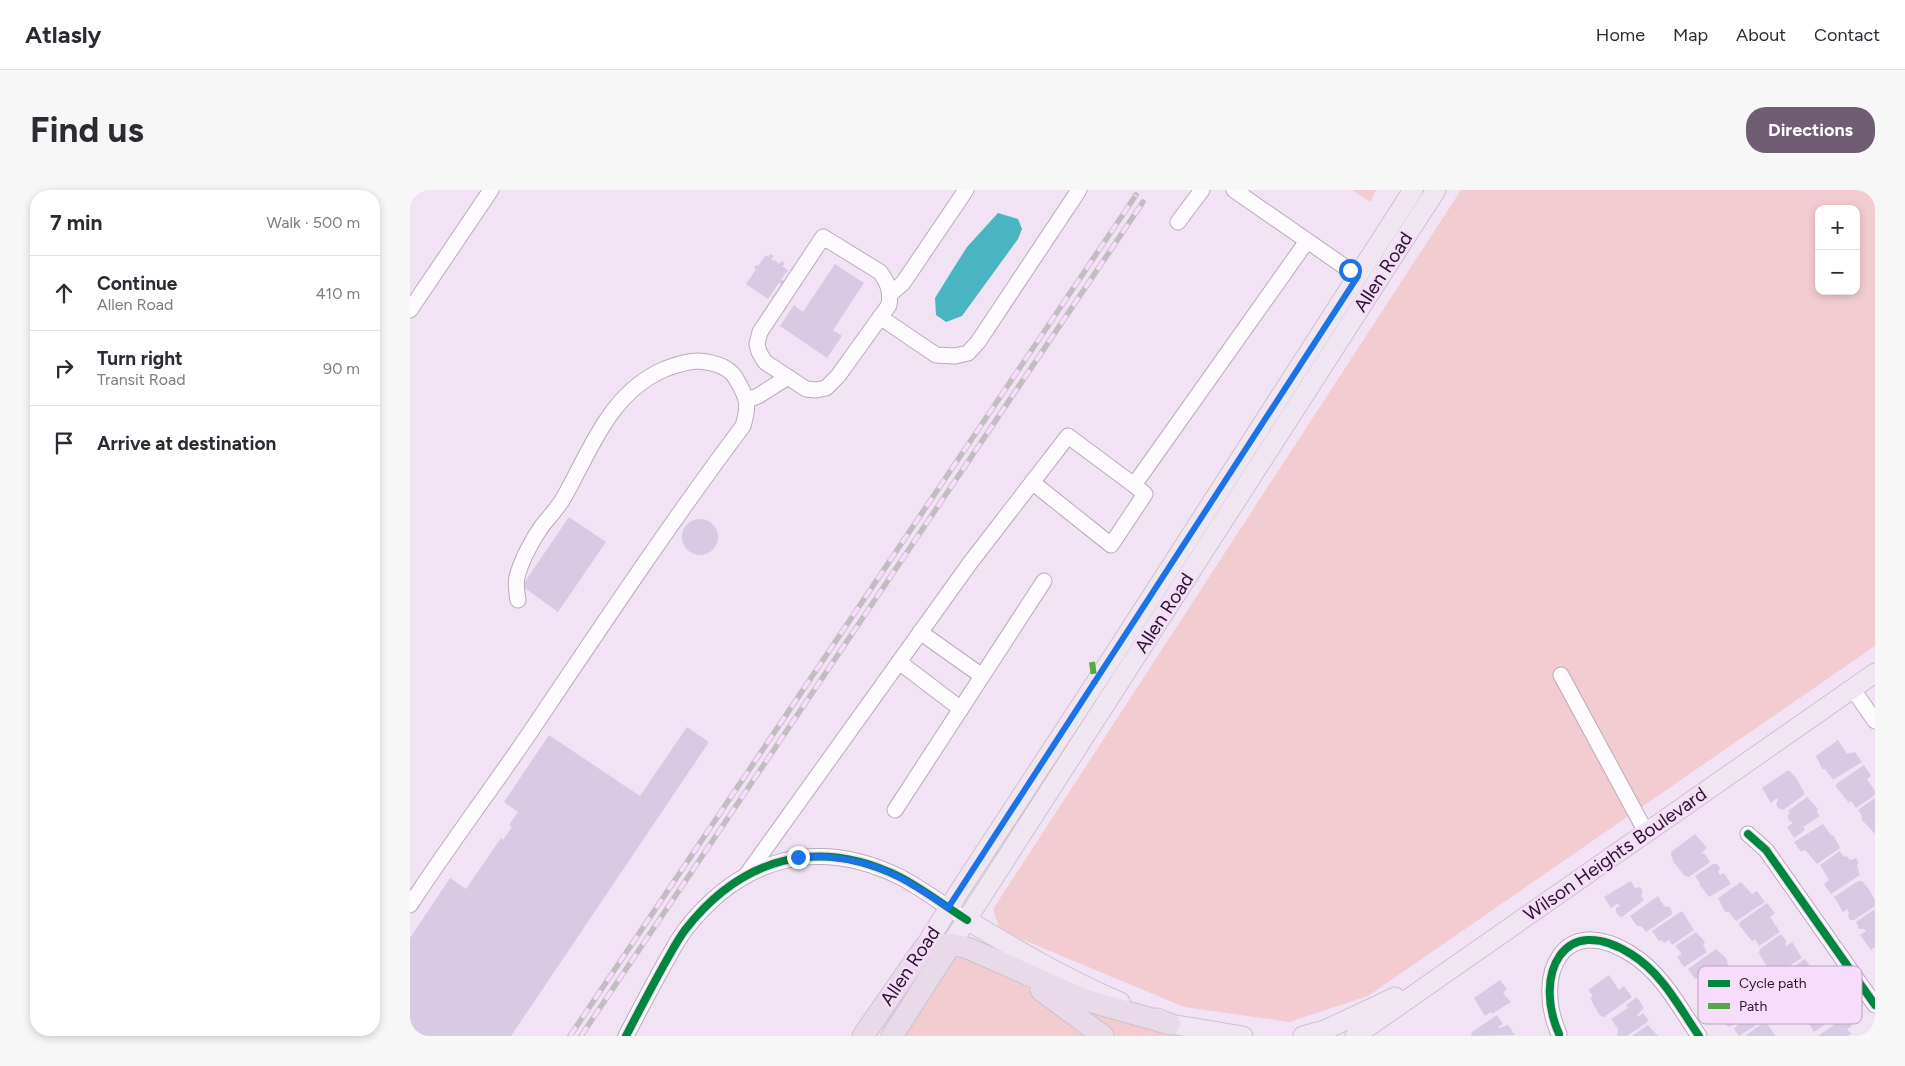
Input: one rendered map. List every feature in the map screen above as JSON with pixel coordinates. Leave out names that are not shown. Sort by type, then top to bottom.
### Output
[{"type":"highway","points":[[924,948],[934,945],[951,944],[1009,966],[1085,1000],[1170,1024]]},
{"type":"highway","name":"Allen Road","points":[[892,1036],[951,944]]},
{"type":"highway","name":"Allen Road","points":[[863,1036],[924,948]]},
{"type":"highway","points":[[1009,966],[1103,1036]]},
{"type":"main road","name":"Allen Road","points":[[924,948],[948,908],[1413,190]]},
{"type":"main road","name":"Allen Road","points":[[951,944],[1436,190]]},
{"type":"main road","name":"Wilson Heights Boulevard","points":[[1355,1036],[1875,673]]},
{"type":"main road","points":[[967,920],[1024,955],[1079,984],[1170,1024],[1243,1036]]},
{"type":"main road","points":[[1303,1036],[1325,1030],[1441,976]]},
{"type":"street","points":[[410,310],[491,190]]},
{"type":"street","points":[[890,294],[903,283],[966,190]]},
{"type":"street","points":[[880,317],[936,356],[955,356],[968,353],[978,342],[1079,190]]},
{"type":"street","points":[[1178,222],[1202,190]]},
{"type":"street","points":[[1234,190],[1358,276]]},
{"type":"street","points":[[823,237],[880,272],[887,281],[890,294],[890,305],[838,376],[826,388],[806,389],[765,362],[759,352],[757,344],[760,332],[823,237]]},
{"type":"street","points":[[1134,485],[1307,241]]},
{"type":"street","points":[[410,905],[688,498],[743,426],[747,413],[747,400],[731,372],[713,362],[696,361],[677,364],[649,376],[632,388],[609,415],[562,501],[540,528],[517,578],[518,600]]},
{"type":"street","points":[[747,400],[758,396],[788,377]]},
{"type":"street","points":[[747,874],[970,563],[1032,482],[1068,436],[1145,494],[1110,545],[1032,482]]},
{"type":"street","points":[[895,810],[1044,581]]},
{"type":"street","points":[[920,632],[982,676]]},
{"type":"street","points":[[899,662],[961,708]]},
{"type":"street","points":[[1561,675],[1646,832]]},
{"type":"street","points":[[1852,688],[1875,722]]},
{"type":"street","points":[[1748,834],[1766,850],[1848,966]]},
{"type":"street","points":[[626,1036],[656,977],[684,931],[719,894],[747,874],[787,860],[831,856],[852,859],[875,867],[895,884],[929,905],[948,908],[967,920]]},
{"type":"street","points":[[1559,1034],[1552,1008],[1550,976],[1555,961],[1571,945],[1587,940],[1598,940],[1616,946],[1643,962],[1662,980],[1699,1036]]},
{"type":"street","points":[[1862,987],[1875,1005]]},
{"type":"shaded area","points":[[1352,190],[1376,190],[1370,202]]},
{"type":"shaded area","points":[[1461,190],[1875,190],[1875,646],[1368,996],[1289,1022],[1184,1007],[1000,930],[993,909]]},
{"type":"shaded area","points":[[959,955],[1010,977],[1038,994],[1097,1036],[902,1036],[955,956]]},
{"type":"shaded area","points":[[1084,1006],[1142,1026],[1184,1036],[1112,1036],[1081,1011]]},
{"type":"water","points":[[998,213],[1018,219],[1022,229],[1018,239],[962,316],[946,322],[936,315],[935,298],[967,247]]},
{"type":"building","points":[[770,254],[774,256],[771,259],[779,264],[781,261],[785,263],[782,267],[788,271],[781,279],[784,281],[782,284],[779,283],[768,299],[746,284],[756,269],[754,268],[756,265],[758,266],[766,255],[768,257]]},
{"type":"building","points":[[835,264],[864,283],[833,330],[842,336],[827,358],[780,326],[794,305],[803,312]]},
{"type":"building","points":[[569,517],[606,542],[558,612],[522,586]]},
{"type":"building","points":[[700,519],[713,524],[718,537],[713,550],[700,555],[687,550],[682,537],[687,524]]},
{"type":"building","points":[[687,727],[709,742],[511,1036],[410,1036],[410,938],[450,878],[466,889],[501,838],[503,840],[512,827],[509,825],[518,812],[504,802],[549,735],[640,796]]},
{"type":"building","points":[[1838,740],[1847,754],[1855,752],[1862,762],[1833,780],[1825,769],[1822,769],[1816,756]]},
{"type":"building","points":[[1864,765],[1871,776],[1867,779],[1875,791],[1875,795],[1856,808],[1851,801],[1849,803],[1836,787],[1836,784]]},
{"type":"building","points":[[1787,771],[1790,771],[1796,778],[1804,795],[1783,810],[1779,809],[1776,805],[1777,798],[1771,803],[1762,788]]},
{"type":"building","points":[[1807,797],[1818,809],[1817,812],[1820,816],[1803,827],[1805,830],[1794,838],[1787,827],[1793,823],[1788,819],[1790,814],[1788,811]]},
{"type":"building","points":[[1875,798],[1875,834],[1861,819],[1862,816],[1858,810]]},
{"type":"building","points":[[1823,824],[1831,835],[1834,836],[1840,848],[1817,864],[1806,851],[1801,852],[1794,842]]},
{"type":"building","points":[[1695,834],[1707,848],[1701,853],[1704,853],[1710,862],[1689,877],[1685,876],[1674,863],[1671,852]]},
{"type":"building","points":[[1840,851],[1844,857],[1847,856],[1850,860],[1856,858],[1859,862],[1857,866],[1860,875],[1831,894],[1824,884],[1829,880],[1820,865]]},
{"type":"building","points":[[1713,864],[1717,864],[1720,868],[1718,872],[1720,875],[1724,873],[1731,884],[1709,897],[1695,876]]},
{"type":"building","points":[[1631,881],[1635,888],[1640,887],[1643,891],[1641,896],[1644,900],[1622,917],[1616,912],[1616,908],[1620,906],[1618,903],[1611,908],[1604,897]]},
{"type":"building","points":[[1858,881],[1862,881],[1868,888],[1875,900],[1875,906],[1854,920],[1850,920],[1847,909],[1843,912],[1834,897]]},
{"type":"building","points":[[1741,882],[1752,894],[1757,891],[1765,902],[1736,921],[1729,912],[1725,912],[1718,898]]},
{"type":"building","points":[[1658,896],[1664,906],[1670,907],[1671,915],[1646,932],[1641,926],[1637,926],[1630,916]]},
{"type":"building","points":[[1767,903],[1775,913],[1770,917],[1780,932],[1759,946],[1755,939],[1752,941],[1739,925],[1740,922]]},
{"type":"building","points":[[1875,909],[1875,947],[1871,950],[1860,935],[1866,931],[1859,929],[1856,922]]},
{"type":"building","points":[[1682,911],[1694,930],[1672,945],[1669,940],[1664,943],[1662,940],[1659,941],[1652,931]]},
{"type":"building","points":[[1696,932],[1705,942],[1703,945],[1707,952],[1684,967],[1677,957],[1682,954],[1675,946]]},
{"type":"building","points":[[1781,934],[1787,942],[1785,944],[1787,946],[1792,942],[1802,958],[1790,966],[1767,966],[1759,953],[1760,949]]},
{"type":"building","points":[[1716,949],[1726,958],[1728,966],[1698,966],[1698,978],[1695,979],[1688,969]]},
{"type":"building","points":[[1805,959],[1810,966],[1795,966]]},
{"type":"building","points":[[1609,975],[1619,990],[1624,986],[1632,997],[1604,1017],[1600,1016],[1590,998],[1593,996],[1588,990]]},
{"type":"building","points":[[1500,980],[1507,989],[1503,993],[1511,1002],[1492,1014],[1491,1012],[1485,1016],[1474,998]]},
{"type":"building","points":[[1637,997],[1644,1008],[1637,1015],[1638,1017],[1643,1013],[1649,1021],[1627,1036],[1617,1036],[1618,1029],[1611,1019],[1628,1008],[1626,1005]]},
{"type":"building","points":[[1497,1015],[1503,1024],[1498,1027],[1508,1025],[1515,1035],[1471,1036],[1472,1032]]},
{"type":"building","points":[[1758,1024],[1739,1036],[1734,1029],[1738,1025]]},
{"type":"building","points":[[1762,1024],[1767,1024],[1776,1036],[1745,1036]]},
{"type":"building","points":[[1809,1024],[1826,1024],[1814,1032]]},
{"type":"building","points":[[1835,1024],[1851,1024],[1852,1026],[1847,1029],[1851,1034],[1847,1036],[1818,1036]]},
{"type":"building","points":[[1648,1025],[1658,1036],[1632,1036]]},
{"type":"railway","points":[[570,1036],[1136,195]]},
{"type":"railway","points":[[581,1036],[1143,202]]},
{"type":"marked path","points":[[1092,662],[1095,684]]},
{"type":"cycle path","points":[[1748,834],[1766,850],[1848,966]]},
{"type":"cycle path","points":[[626,1036],[679,939],[707,905],[731,886],[756,871],[782,861],[810,857],[839,858],[869,865],[909,882],[967,920]]},
{"type":"cycle path","points":[[1559,1034],[1552,1012],[1550,991],[1552,971],[1560,956],[1571,945],[1587,940],[1607,943],[1631,954],[1642,962],[1669,991],[1699,1036]]},
{"type":"cycle path","points":[[1862,987],[1875,1005]]},
{"type":"route","points":[[798,857],[831,856],[852,859],[901,877],[948,908],[1358,276],[1350,270]]}]
